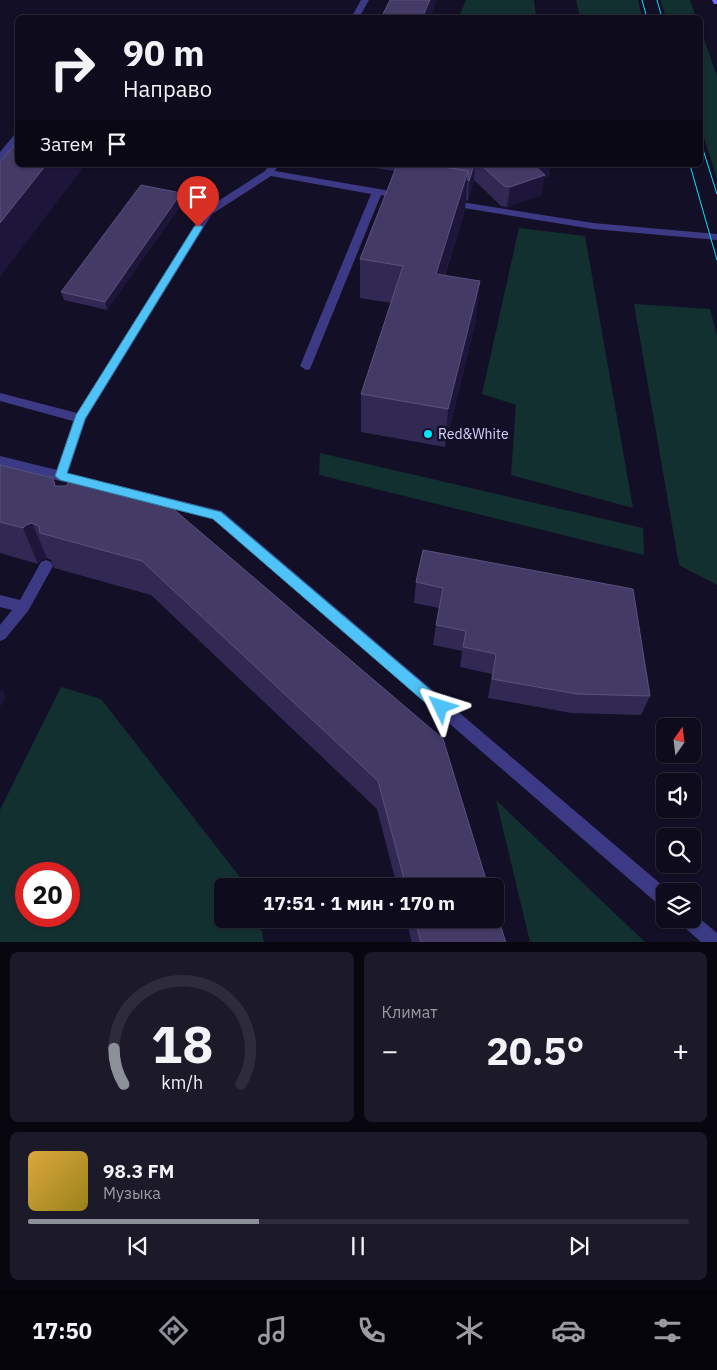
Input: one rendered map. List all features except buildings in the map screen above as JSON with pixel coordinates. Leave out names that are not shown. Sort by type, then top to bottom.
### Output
[{"type":"lane","points":[[357,15],[365,0]]},
{"type":"lane","points":[[0,158],[15,140]]},
{"type":"lane","points":[[60,476],[80,418],[208,212],[271,169],[377,192],[416,198]]},
{"type":"lane","points":[[306,366],[377,192]]},
{"type":"lane","points":[[436,201],[593,226],[717,237]]},
{"type":"lane","points":[[0,398],[80,418]]},
{"type":"lane","points":[[0,461],[60,476],[87,490],[216,515],[656,891]]},
{"type":"lane","points":[[0,635],[23,607],[46,566]]},
{"type":"lane","points":[[0,601],[23,607]]},
{"type":"lane","points":[[699,928],[715,942]]},
{"type":"green space","points":[[466,0],[534,0],[536,15],[460,15]]},
{"type":"green space","points":[[576,0],[638,0],[642,15],[580,15]]},
{"type":"green space","points":[[660,0],[690,0],[695,15],[665,15]]},
{"type":"green space","points":[[703,36],[717,76],[717,179],[703,135]]},
{"type":"green space","points":[[519,228],[585,236],[633,508],[511,475],[516,405],[482,394]]},
{"type":"green space","points":[[634,304],[710,309],[717,336],[717,585],[679,565]]},
{"type":"green space","points":[[320,453],[643,528],[644,555],[319,475]]},
{"type":"green space","points":[[61,687],[101,699],[241,878],[214,878],[214,928],[261,928],[264,942],[0,942],[0,810]]},
{"type":"green space","points":[[496,800],[645,942],[530,942]]},
{"type":"tram line","points":[[642,0],[646,15]]},
{"type":"tram line","points":[[657,0],[661,15]]},
{"type":"tram line","points":[[703,150],[717,194]]},
{"type":"tram line","points":[[691,167],[717,260]]},
{"type":"place","name":"Red&White","points":[[428,434]]},
{"type":"route","points":[[198,227],[80,418],[60,476],[216,515],[441,707]]}]
